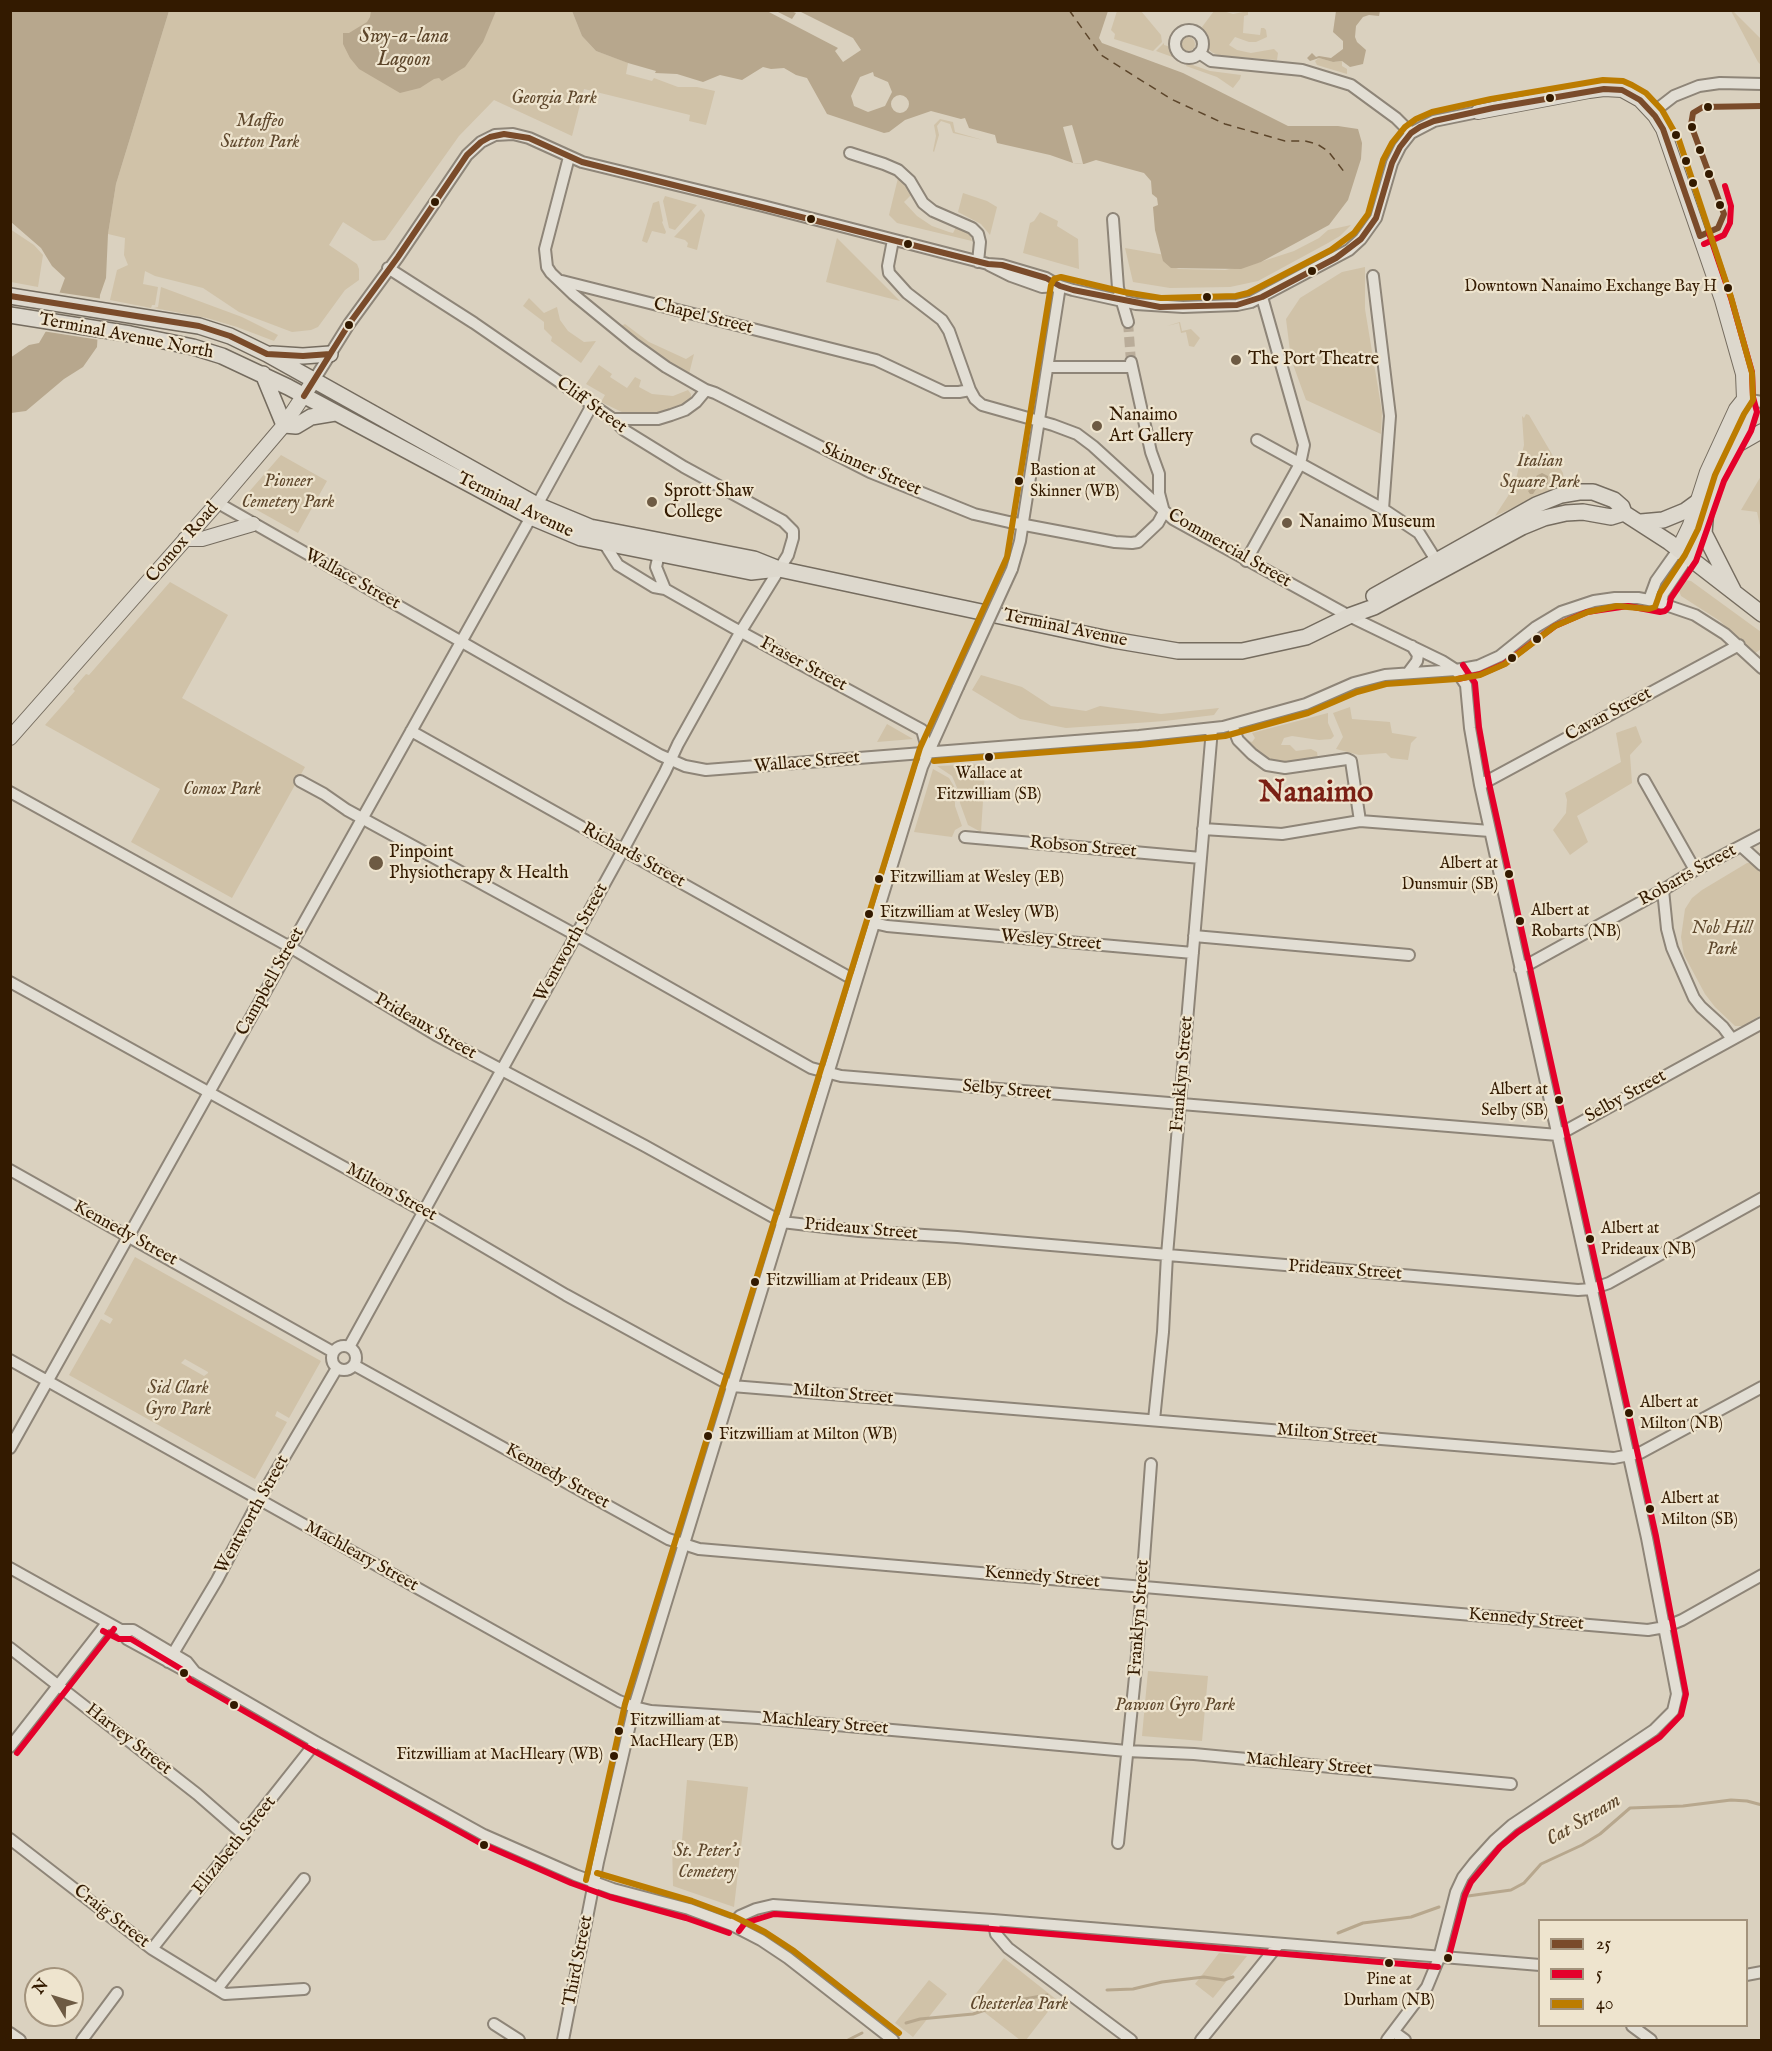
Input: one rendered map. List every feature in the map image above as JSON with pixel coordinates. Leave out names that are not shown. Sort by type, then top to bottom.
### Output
[{"type":"highway","name":"Terminal Avenue North","points":[[16,297],[199,326],[230,336],[314,380]]},
{"type":"highway","name":"Terminal Avenue North","points":[[14,316],[130,334],[193,347],[222,356],[264,374],[304,396]]},
{"type":"highway","points":[[267,354],[303,356],[330,354]]},
{"type":"highway","points":[[264,374],[284,424],[296,426],[311,417],[335,413]]},
{"type":"highway","name":"Terminal Avenue","points":[[314,380],[581,538],[751,572],[779,569]]},
{"type":"highway","name":"Terminal Avenue","points":[[304,396],[534,511],[590,527],[754,559],[779,569],[1113,640],[1178,651],[1228,652],[1256,649],[1305,637],[1348,616],[1374,607],[1522,527],[1544,518],[1566,513],[1583,512],[1611,517],[1624,513]]},
{"type":"highway","name":"Terminal Avenue","points":[[1348,616],[1362,602],[1536,505],[1561,495],[1579,492],[1593,492],[1614,500],[1624,513],[1641,522],[1761,614]]},
{"type":"highway","points":[[1641,522],[1663,520],[1701,505],[1704,533],[1735,595]]},
{"type":"main road","points":[[1478,112],[1604,89],[1622,90],[1640,100],[1660,123],[1670,143],[1722,300],[1743,374],[1744,399],[1748,412],[1743,427],[1701,505]]},
{"type":"main road","name":"Comox Road","points":[[10,738],[218,503],[284,424],[314,380]]},
{"type":"main road","points":[[1683,554],[1736,409],[1744,399]]},
{"type":"main road","points":[[1732,448],[1761,431]]},
{"type":"main road","points":[[185,539],[202,539],[253,524]]},
{"type":"street","points":[[1199,53],[1211,62],[1302,70],[1351,85],[1396,118],[1411,134]]},
{"type":"street","points":[[1652,113],[1674,96],[1699,86],[1720,83],[1761,84]]},
{"type":"street","points":[[556,279],[547,267],[545,249],[569,157],[983,263],[1002,265],[1046,278],[1060,286],[1122,301],[1160,307],[1237,305],[1262,297],[1336,258],[1361,239],[1376,218],[1392,163],[1400,147],[1411,134],[1434,121],[1478,112]]},
{"type":"street","name":"Comox Road","points":[[314,380],[467,155],[481,142],[490,137],[513,134],[529,138],[569,157]]},
{"type":"street","points":[[850,153],[898,170],[910,181],[923,203],[933,211],[972,228],[978,234],[983,263]]},
{"type":"street","points":[[1113,219],[1118,288],[1128,322]]},
{"type":"street","points":[[893,240],[888,266],[889,273],[908,293],[942,320],[949,331],[970,390]]},
{"type":"street","name":"Cliff Street","points":[[388,268],[474,322],[613,419],[624,430],[684,467],[783,521],[793,531],[793,538]]},
{"type":"street","points":[[1373,276],[1390,416],[1383,509]]},
{"type":"street","name":"Chapel Street","points":[[556,279],[876,360],[944,392],[970,390]]},
{"type":"street","name":"Skinner Street","points":[[556,279],[666,367],[706,390],[870,472],[974,514],[1115,542],[1132,543],[1138,542],[1158,523],[1164,512]]},
{"type":"street","name":"Third Street","points":[[563,2040],[634,1707],[683,1545],[922,767],[1012,569],[1018,548],[1060,286]]},
{"type":"street","points":[[595,312],[595,298],[598,290]]},
{"type":"street","points":[[1246,561],[1300,464],[1304,445],[1262,297]]},
{"type":"street","points":[[1048,367],[1131,364],[1151,452],[1159,474],[1159,493],[1164,512]]},
{"type":"street","points":[[613,419],[658,419],[671,415],[685,410],[706,390]]},
{"type":"street","name":"Commercial Street","points":[[970,390],[980,404],[989,408],[1070,430],[1086,440],[1164,512],[1246,561],[1348,616],[1456,670]]},
{"type":"street","points":[[1744,399],[1761,402]]},
{"type":"street","name":"Campbell Street","points":[[10,1448],[592,405]]},
{"type":"street","points":[[1257,440],[1383,509],[1419,533],[1436,560]]},
{"type":"street","name":"Wallace Street","points":[[218,503],[671,760],[695,768],[714,770],[1212,729],[1306,704],[1354,683],[1385,675],[1456,670],[1478,666],[1500,656],[1545,621],[1569,609],[1594,601],[1614,598],[1649,600],[1695,615],[1739,645],[1761,668]]},
{"type":"street","name":"Wentworth Street","points":[[349,1347],[741,632],[789,551],[793,538]]},
{"type":"street","name":"Fraser Street","points":[[604,543],[618,565],[654,587],[665,589],[922,730],[928,752]]},
{"type":"street","points":[[659,554],[656,567],[665,589]]},
{"type":"street","points":[[1649,600],[1656,581],[1683,554]]},
{"type":"street","points":[[1661,603],[1663,594],[1683,554]]},
{"type":"street","name":"Cavan Street","points":[[1480,785],[1739,645]]},
{"type":"street","points":[[1408,673],[1417,661],[1418,655],[1412,646]]},
{"type":"street","points":[[1405,2040],[1390,2036],[1427,1987],[1439,1958],[1456,1892],[1463,1877],[1494,1841],[1512,1825],[1654,1730],[1673,1711],[1677,1686],[1480,785],[1466,685],[1456,670]]},
{"type":"street","points":[[1232,725],[1238,740],[1267,765],[1285,768],[1347,759],[1351,761],[1360,821]]},
{"type":"street","name":"Franklyn Street","points":[[1154,1420],[1212,729]]},
{"type":"street","name":"Richards Street","points":[[411,731],[856,981]]},
{"type":"street","points":[[1644,780],[1695,870]]},
{"type":"street","name":"Selby Street","points":[[300,781],[362,818],[576,935],[811,1068],[828,1074],[907,1083],[1558,1135],[1761,1023]]},
{"type":"street","name":"Prideaux Street","points":[[10,792],[290,947],[436,1035],[635,1140],[782,1222],[859,1231],[957,1237],[1578,1290],[1592,1289],[1609,1282],[1761,1198]]},
{"type":"street","points":[[1203,829],[1282,834],[1360,821],[1490,831]]},
{"type":"street","name":"Robarts Street","points":[[1520,969],[1761,835]]},
{"type":"street","name":"Robson Street","points":[[965,837],[1201,858]]},
{"type":"street","points":[[1742,846],[1761,865]]},
{"type":"street","points":[[1663,890],[1667,929],[1672,948],[1694,998],[1732,1039]]},
{"type":"street","name":"Wesley Street","points":[[874,923],[1193,953]]},
{"type":"street","points":[[1194,936],[1409,955]]},
{"type":"street","name":"Milton Street","points":[[10,982],[423,1211],[732,1386],[1614,1458],[1640,1454],[1761,1387]]},
{"type":"street","name":"Kennedy Street","points":[[10,1170],[333,1352]]},
{"type":"street","points":[[338,1347],[349,1347],[356,1354],[354,1365],[347,1370],[337,1368],[332,1361],[333,1352],[338,1347]]},
{"type":"street","name":"Machleary Street","points":[[10,1360],[619,1701],[634,1707],[651,1711],[758,1718],[1127,1751],[1194,1754],[1511,1784]]},
{"type":"street","name":"Kennedy Street","points":[[354,1365],[668,1539],[699,1549],[1648,1630],[1665,1627],[1682,1620],[1761,1575]]},
{"type":"street","name":"Wentworth Street","points":[[171,1658],[217,1580],[259,1500],[337,1368]]},
{"type":"street","name":"Franklyn Street","points":[[1118,1843],[1136,1667],[1151,1464]]},
{"type":"street","points":[[10,1568],[121,1630],[127,1640],[171,1658],[182,1669],[195,1672],[484,1835],[595,1882],[689,1909],[732,1925],[761,1940],[788,1958],[893,2040]]},
{"type":"street","points":[[10,1747],[107,1623]]},
{"type":"street","name":"Harvey Street","points":[[10,1648],[197,1794],[244,1835]]},
{"type":"street","name":"Elizabeth Street","points":[[152,1949],[316,1742]]},
{"type":"street","name":"Craig Street","points":[[10,1839],[152,1949],[225,1994],[304,1989]]},
{"type":"street","points":[[217,1989],[304,1879]]},
{"type":"street","points":[[732,1925],[740,1916],[773,1905],[993,1920],[1538,1965]]},
{"type":"street","points":[[993,1920],[996,1934],[1008,1948],[1131,2040]]},
{"type":"street","points":[[1201,2040],[1278,1944]]},
{"type":"street","points":[[82,2040],[117,1994]]},
{"type":"street","points":[[494,2024],[519,2040]]},
{"type":"street","points":[[1635,2027],[1651,2040]]},
{"type":"street","points":[[10,2033],[20,2040]]},
{"type":"green space","name":"Maffeo Sutton Park","points":[[169,11],[572,11],[582,36],[596,51],[628,63],[626,74],[652,81],[654,78],[678,87],[697,87],[715,91],[706,125],[689,121],[690,115],[584,89],[572,136],[494,100],[459,136],[385,240],[373,241],[343,222],[329,245],[357,264],[359,280],[345,290],[318,327],[292,332],[239,312],[203,288],[155,276],[145,271],[143,284],[158,287],[155,305],[151,308],[110,300],[117,270],[128,265],[124,255],[125,238],[108,234],[116,184]]},
{"type":"green space","points":[[1117,11],[1141,11],[1161,35],[1162,42],[1153,51],[1114,39],[1115,34],[1111,30]]},
{"type":"green space","points":[[1214,11],[1233,14],[1248,11],[1248,15],[1244,16],[1243,33],[1260,35],[1261,28],[1264,28],[1267,37],[1256,42],[1249,42],[1235,37],[1229,45],[1237,50],[1251,53],[1274,49],[1278,53],[1277,60],[1221,56],[1213,53],[1208,49],[1202,27]]},
{"type":"green space","points":[[1731,11],[1761,39],[1761,65],[1758,62]]},
{"type":"green space","points":[[1188,37],[1193,39],[1195,44],[1193,49],[1188,51],[1183,49],[1181,44],[1183,39]]},
{"type":"green space","points":[[1164,43],[1171,47],[1175,56],[1184,62],[1183,64],[1175,58],[1156,51]]},
{"type":"green space","points":[[1319,58],[1333,62],[1342,61],[1347,74],[1317,65],[1315,61]]},
{"type":"green space","points":[[1187,63],[1210,71],[1241,75],[1240,79],[1233,88],[1217,77],[1186,66]]},
{"type":"green space","points":[[940,119],[953,122],[955,132],[983,140],[953,133],[950,124],[941,121],[937,126],[939,135],[934,152],[936,136],[934,125]]},
{"type":"green space","points":[[898,178],[911,195],[904,202],[917,216],[932,226],[949,232],[953,233],[956,227],[964,230],[969,233],[972,241],[897,223],[889,215]]},
{"type":"green space","points":[[963,193],[997,207],[990,235],[981,224],[958,212]]},
{"type":"green space","points":[[665,196],[697,205],[675,230],[669,228],[663,201]]},
{"type":"green space","points":[[659,201],[666,232],[665,234],[652,231],[647,243],[642,241],[653,203]]},
{"type":"green space","points":[[701,209],[705,215],[697,250],[687,247],[688,243],[685,240],[674,237]]},
{"type":"green space","points":[[1040,212],[1058,221],[1057,226],[1078,239],[1079,269],[1023,253],[1030,223]]},
{"type":"green space","points":[[1351,225],[1340,236],[1258,281],[1230,287],[1170,288],[1133,282],[1125,248],[1165,255],[1173,267],[1179,269],[1225,270],[1254,264],[1294,251],[1319,238],[1328,230]]},
{"type":"green space","points":[[10,229],[34,245],[43,255],[38,287],[11,282]]},
{"type":"green space","points":[[837,238],[900,301],[826,282]]},
{"type":"green space","points":[[1365,267],[1365,309],[1382,412],[1381,434],[1306,400],[1291,359],[1286,319],[1300,298],[1342,272]]},
{"type":"green space","points":[[161,287],[242,317],[278,335],[274,341],[207,318],[154,308],[158,307]]},
{"type":"green space","points":[[529,298],[544,313],[557,307],[560,320],[568,331],[584,342],[596,341],[581,363],[551,341],[552,337],[544,329],[544,322],[523,306]]},
{"type":"green space","points":[[1180,322],[1182,331],[1191,329],[1200,338],[1194,347],[1189,346],[1186,332],[1181,333],[1179,323],[1167,326]]},
{"type":"green space","points":[[625,324],[649,342],[686,359],[694,354],[689,374],[668,362],[623,329],[621,326]]},
{"type":"green space","points":[[599,365],[612,374],[610,377],[627,388],[635,377],[641,380],[639,387],[652,394],[673,396],[688,390],[691,399],[684,406],[664,413],[640,416],[626,414],[601,402],[605,395],[586,384]]},
{"type":"green space","name":"Italian Square Park","points":[[1526,414],[1529,415],[1563,473],[1564,480],[1559,487],[1495,516],[1508,496],[1517,475],[1524,445],[1522,416],[1524,418]]},
{"type":"green space","name":"Pioneer Cemetery Park","points":[[281,455],[327,481],[298,533],[241,501]]},
{"type":"green space","points":[[1761,476],[1761,530],[1757,512],[1741,510]]},
{"type":"green space","points":[[1685,580],[1691,581],[1761,632],[1761,649],[1754,654],[1720,621],[1681,596],[1678,588]]},
{"type":"green space","name":"Comox Park","points":[[170,582],[228,615],[182,698],[305,767],[232,898],[131,842],[160,789],[45,725],[75,691],[73,689],[86,674],[89,675]]},
{"type":"green space","points":[[981,675],[1022,687],[1051,706],[1086,711],[1100,706],[1161,714],[1219,708],[1214,715],[1066,728],[1020,719],[972,690]]},
{"type":"green space","points":[[1350,707],[1352,719],[1390,722],[1392,733],[1417,737],[1411,743],[1408,760],[1391,758],[1386,753],[1359,755],[1336,749],[1343,737],[1333,713]]},
{"type":"green space","points":[[1328,713],[1328,723],[1334,736],[1331,739],[1319,740],[1292,736],[1284,738],[1281,745],[1290,745],[1296,751],[1311,749],[1317,752],[1318,759],[1293,764],[1273,762],[1260,756],[1244,739],[1252,742],[1255,738],[1252,733]]},
{"type":"green space","points":[[887,724],[913,739],[877,742]]},
{"type":"green space","points":[[1636,726],[1642,742],[1630,755],[1632,783],[1577,816],[1588,842],[1570,855],[1553,830],[1566,813],[1565,793],[1621,762],[1616,733]]},
{"type":"green space","points":[[986,764],[981,832],[968,825],[952,776],[937,766]]},
{"type":"green space","points":[[933,769],[949,778],[955,788],[955,806],[962,826],[955,830],[952,837],[914,832]]},
{"type":"green space","name":"Nob Hill Park","points":[[1747,863],[1755,863],[1761,869],[1761,1015],[1743,1026],[1735,1026],[1705,994],[1684,955],[1681,937],[1685,909],[1692,898]]},
{"type":"green space","name":"Sid Clark Gyro Park","points":[[135,1257],[321,1361],[289,1418],[277,1411],[275,1416],[287,1422],[255,1479],[69,1375],[101,1319],[110,1324],[113,1319],[104,1314]],"holes":[[[185,1359],[208,1372],[204,1376],[181,1363]]]},
{"type":"green space","name":"Pawson Gyro Park","points":[[1148,1671],[1208,1676],[1202,1741],[1142,1736]]},
{"type":"green space","name":"St. Peter's Cemetery","points":[[687,1780],[748,1787],[734,1907],[673,1886],[672,1840],[682,1841]]},
{"type":"green space","points":[[1219,1953],[1247,1956],[1213,1998],[1195,1984]]},
{"type":"green space","name":"Chesterlea Park","points":[[1004,1958],[1057,2000],[1026,2040],[1020,2040],[970,2001]]},
{"type":"green space","points":[[929,1980],[947,1994],[913,2037],[895,2023]]},
{"type":"water","name":"Swy-a-lana Lagoon","points":[[371,10],[496,11],[483,42],[465,67],[442,81],[439,78],[434,79],[420,88],[400,93],[359,69],[343,44],[343,33],[349,33],[367,22]]},
{"type":"water","points":[[11,11],[169,11],[116,184],[108,234],[106,278],[100,295],[97,347],[83,367],[64,379],[26,411],[11,413],[10,358],[29,345],[39,343],[56,314],[59,294],[65,278],[52,266],[41,248],[11,222]]},
{"type":"water","points":[[572,11],[1108,11],[1099,38],[1102,43],[1183,73],[1288,126],[1338,126],[1358,129],[1362,143],[1361,159],[1348,200],[1329,225],[1261,262],[1241,269],[1171,268],[1163,261],[1155,230],[1153,207],[1158,205],[1157,198],[1152,194],[1151,181],[1144,173],[1096,160],[1084,164],[1073,163],[1050,155],[997,143],[995,135],[969,128],[965,118],[931,111],[905,120],[884,133],[827,114],[807,78],[784,68],[763,67],[742,80],[720,75],[703,82],[677,74],[655,73],[656,71],[596,51],[582,36]]},
{"type":"water","points":[[1336,11],[1380,11],[1379,16],[1363,17],[1356,26],[1357,42],[1366,50],[1363,64],[1350,67],[1342,61],[1333,62],[1319,58],[1310,61],[1307,58],[1312,53],[1316,57],[1331,58],[1343,49],[1343,41],[1333,32]]},
{"type":"water","points":[[1542,473],[1548,476],[1548,483],[1543,487],[1538,486],[1533,494],[1530,494],[1528,491],[1536,484],[1536,476]]},
{"type":"pier","points":[[767,11],[776,11],[792,19],[796,13],[791,11],[799,11],[853,38],[861,50],[843,62],[835,51],[838,48]]},
{"type":"pier","points":[[873,72],[874,76],[888,82],[892,92],[885,106],[868,112],[854,106],[851,96],[860,77]]},
{"type":"pier","points":[[896,95],[904,95],[909,100],[907,111],[896,113],[891,108],[891,100]]},
{"type":"pier","points":[[1072,125],[1083,164],[1073,163],[1063,127]]},
{"type":"pier","points":[[56,292],[103,299],[100,340],[42,331],[54,313]]},
{"type":"waterway","name":"Cat Stream","points":[[1468,1896],[1511,1890],[1524,1883],[1541,1864],[1600,1834],[1630,1808],[1683,1806],[1731,1800],[1762,1805]]},
{"type":"waterway","name":"Cat Stream","points":[[1338,1933],[1363,1923],[1411,1917],[1439,1907]]},
{"type":"waterway","name":"Cat Stream","points":[[1107,1990],[1133,1989],[1162,1982],[1204,1977],[1224,1980],[1233,1977]]},
{"type":"waterway","name":"Cat Stream","points":[[906,2023],[920,2019],[973,2014],[1013,2001],[1047,1995]]},
{"type":"waterway","name":"Cat Stream","points":[[848,2040],[862,2033]]},
{"type":"ferry route","points":[[1069,10],[1101,55],[1171,99],[1225,124],[1285,141],[1305,141],[1317,144],[1328,151],[1345,173]]},
{"type":"tunnel","points":[[1128,322],[1131,362]]},
{"type":"transit line","name":"40","points":[[920,748],[1007,557],[1051,285],[1054,279],[1061,277],[1161,298],[1236,296],[1248,293],[1331,250],[1354,233],[1368,214],[1383,160],[1392,143],[1405,127],[1416,119],[1432,112],[1491,99],[1603,80],[1623,81],[1632,85],[1646,93],[1662,110],[1679,140],[1731,297],[1752,373],[1753,400],[1715,475],[1698,529],[1685,555],[1660,593],[1655,607],[1649,609],[1617,606],[1588,612],[1555,626],[1505,664],[1480,675],[1386,684],[1357,692],[1308,713],[1225,736],[934,761]]},
{"type":"transit line","name":"25","points":[[304,396],[349,324],[398,257],[467,155],[481,142],[504,134],[529,138],[582,162],[988,264],[1002,265],[1046,278],[1073,290],[1160,307],[1237,305],[1262,297],[1336,258],[1361,239],[1376,218],[1392,163],[1400,147],[1411,133],[1420,127],[1434,121],[1493,108],[1604,89],[1622,90],[1640,100],[1655,116],[1663,129],[1700,236]]},
{"type":"transit line","name":"25","points":[[1700,236],[1718,228],[1724,214],[1691,125],[1693,113],[1703,107],[1762,106]]},
{"type":"transit line","name":"5","points":[[1704,244],[1724,235],[1730,223],[1731,206],[1725,186]]},
{"type":"transit line","name":"5","points":[[1458,679],[1481,674],[1504,664],[1555,626],[1587,612],[1628,606],[1665,611],[1696,561],[1724,481],[1751,431],[1757,412],[1753,397],[1752,372],[1731,298],[1709,233]]},
{"type":"transit line","name":"25","points":[[10,296],[199,326],[230,336],[267,354],[303,356],[330,354]]},
{"type":"transit line","name":"5","points":[[1448,1960],[1465,1895],[1471,1882],[1500,1847],[1518,1832],[1660,1737],[1681,1715],[1686,1694],[1656,1536],[1489,783],[1479,727],[1475,683],[1463,665]]},
{"type":"transit line","name":"40","points":[[586,1880],[625,1704],[920,748]]},
{"type":"transit line","name":"5","points":[[17,1753],[114,1629]]},
{"type":"transit line","name":"5","points":[[103,1631],[119,1639],[131,1639],[181,1669],[190,1680],[480,1843],[571,1883],[729,1933]]},
{"type":"transit line","name":"40","points":[[597,1873],[692,1901],[735,1917],[765,1932],[794,1951],[899,2033]]},
{"type":"transit line","name":"5","points":[[739,1931],[745,1923],[774,1914],[992,1929],[1438,1967]]},
{"type":"place","name":"Downtown Nanaimo Exchange Bay H","points":[[1728,288]]},
{"type":"place","name":"The Port Theatre","points":[[1236,360]]},
{"type":"place","name":"Nanaimo Art Gallery","points":[[1097,426]]},
{"type":"place","name":"Bastion at Skinner (WB)","points":[[1019,481]]},
{"type":"place","name":"Sprott Shaw College","points":[[652,502]]},
{"type":"place","name":"Nanaimo Museum","points":[[1287,523]]},
{"type":"place","name":"Wallace at Fitzwilliam (SB)","points":[[989,757]]},
{"type":"place","name":"Pinpoint Physiotherapy & Health","points":[[376,863]]},
{"type":"place","name":"Albert at Dunsmuir (SB)","points":[[1509,874]]},
{"type":"place","name":"Fitzwilliam at Wesley (EB)","points":[[879,879]]},
{"type":"place","name":"Fitzwilliam at Wesley (WB)","points":[[869,914]]},
{"type":"place","name":"Albert at Robarts (NB)","points":[[1520,921]]},
{"type":"place","name":"Albert at Selby (SB)","points":[[1559,1100]]},
{"type":"place","name":"Albert at Prideaux (NB)","points":[[1590,1239]]},
{"type":"place","name":"Fitzwilliam at Prideaux (EB)","points":[[755,1282]]},
{"type":"place","name":"Albert at Milton (NB)","points":[[1629,1413]]},
{"type":"place","name":"Fitzwilliam at Milton (WB)","points":[[708,1436]]},
{"type":"place","name":"Albert at Milton (SB)","points":[[1650,1509]]},
{"type":"place","name":"Fitzwilliam at MacHleary (EB)","points":[[619,1731]]},
{"type":"place","name":"Fitzwilliam at MacHleary (WB)","points":[[614,1756]]},
{"type":"place","name":"Pine at Durham (NB)","points":[[1389,1963]]},
{"type":"district","name":"Nanaimo","points":[[1316,795]]},
{"type":"park label","name":"Georgia Park","points":[[554,99]]}]
